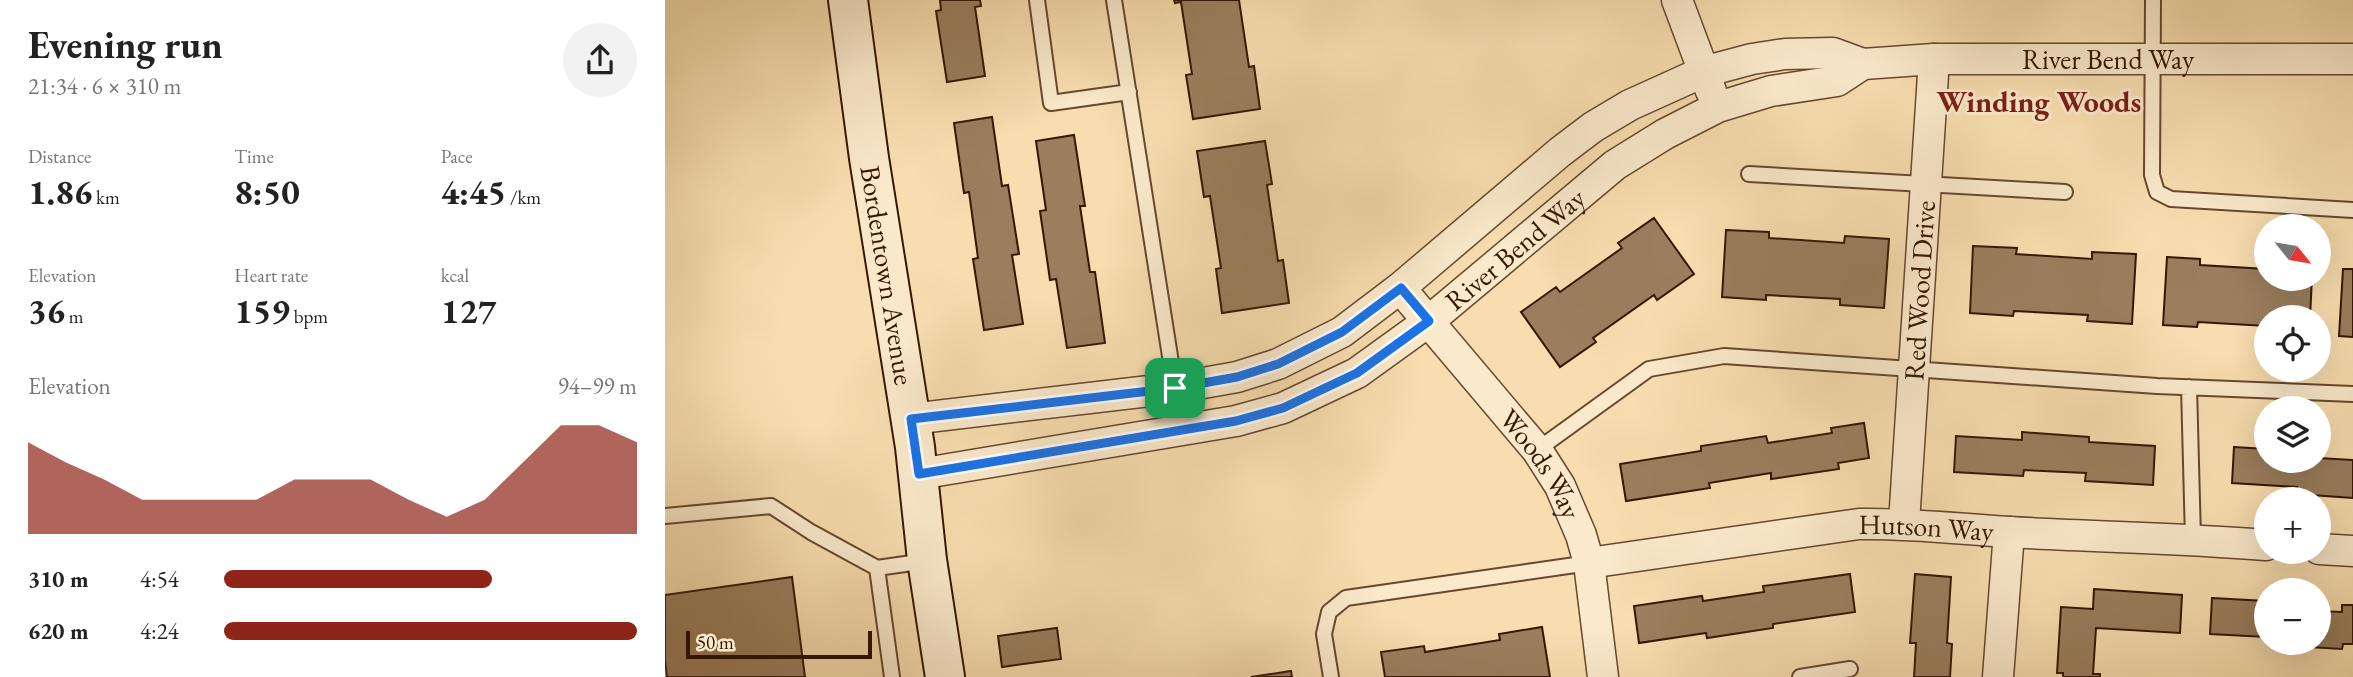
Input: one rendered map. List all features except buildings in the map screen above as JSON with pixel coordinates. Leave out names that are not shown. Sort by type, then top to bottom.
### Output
[{"type":"main road","name":"Bordentown Avenue","points":[[848,0],[869,158],[919,474],[927,560],[945,677]]},
{"type":"street","points":[[1677,0],[1718,107]]},
{"type":"street","name":"River Bend Way","points":[[911,419],[1175,388],[1237,377],[1278,364],[1342,332],[1401,288],[1550,160],[1593,127],[1630,105],[1703,72],[1752,59],[1784,54],[1833,53],[1863,64],[1934,59],[2353,59]]},
{"type":"street","name":"Red Wood Drive","points":[[1904,523],[1934,59]]},
{"type":"street","name":"River Bend Way","points":[[919,474],[1236,421],[1283,408],[1357,373],[1429,321],[1615,165],[1665,134],[1718,107],[1771,91],[1837,80],[1863,64]]},
{"type":"street","name":"Woods Way","points":[[1401,288],[1537,450],[1560,486],[1581,535],[1588,563],[1603,677]]},
{"type":"street","name":"Hutson Way","points":[[1588,563],[1859,523],[1904,523],[2009,532],[2254,544]]},
{"type":"street","points":[[1998,677],[2009,532]]},
{"type":"street","points":[[2331,550],[2353,551]]},
{"type":"lane","points":[[1037,0],[1051,103],[1129,92]]},
{"type":"lane","points":[[1114,0],[1175,388]]},
{"type":"lane","points":[[2153,0],[2152,175],[2157,192],[2171,199],[2353,210]]},
{"type":"lane","points":[[1749,174],[2065,192]]},
{"type":"lane","points":[[1537,450],[1649,369],[1724,356],[2189,387],[2353,394]]},
{"type":"lane","points":[[2189,387],[2193,539]]},
{"type":"lane","points":[[665,516],[771,506],[811,532],[877,568],[927,560]]},
{"type":"lane","points":[[1331,677],[1324,634],[1329,612],[1346,598],[1588,563]]},
{"type":"lane","points":[[877,568],[892,677]]},
{"type":"lane","points":[[1800,677],[1850,668]]},
{"type":"district","name":"Winding Woods","points":[[2039,101]]},
{"type":"route","points":[[1401,288],[1429,321],[1357,373],[1283,408],[1236,421],[919,474],[911,419],[1175,388],[1237,377],[1278,364],[1342,332],[1401,288]]}]
